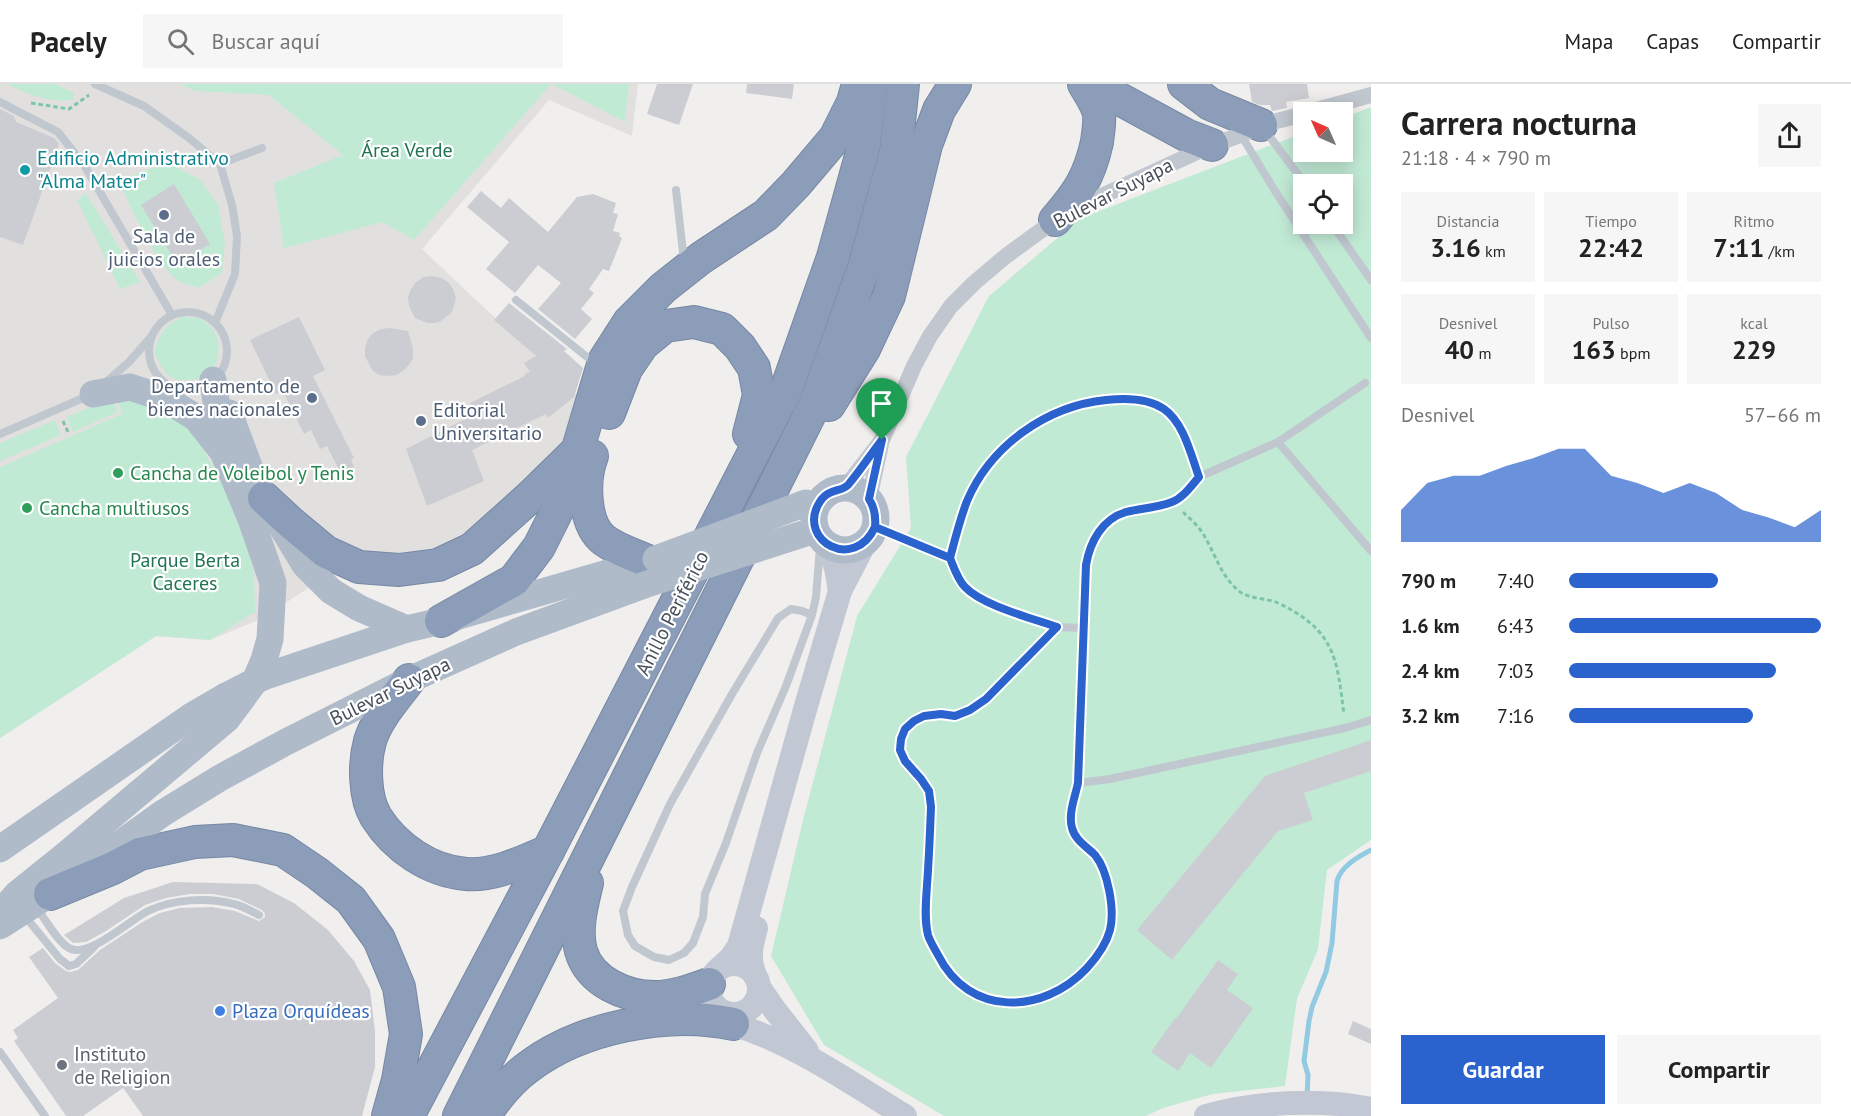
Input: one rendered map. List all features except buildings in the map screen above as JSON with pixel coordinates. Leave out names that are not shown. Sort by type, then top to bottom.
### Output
[{"type":"highway","points":[[441,621],[514,580],[539,547],[562,499],[604,362],[629,322],[663,288],[701,258],[765,215],[796,184],[835,138],[853,102],[858,84]]},
{"type":"highway","name":"Anillo Periférico","points":[[408,1116],[731,501],[786,390],[833,257],[864,145],[871,84]]},
{"type":"highway","name":"Anillo Periférico","points":[[459,1116],[816,402],[864,267],[896,151],[903,84]]},
{"type":"highway","points":[[774,486],[864,349],[889,296],[926,145],[939,110],[956,84]]},
{"type":"highway","points":[[1055,220],[1078,192],[1095,152],[1099,131],[1099,113],[1084,84]]},
{"type":"highway","points":[[1092,84],[1186,135],[1238,135]]},
{"type":"highway","points":[[1184,84],[1210,104],[1238,135]]},
{"type":"highway","points":[[650,568],[602,538],[589,519],[586,498],[590,462],[626,369],[644,344],[665,326],[693,322],[722,329],[740,347],[754,368],[759,395],[731,501]]},
{"type":"highway","points":[[264,498],[326,552],[347,563],[360,567],[399,570],[438,565],[472,549],[531,496],[577,450]]},
{"type":"highway","points":[[410,680],[380,718],[370,742],[366,770],[368,792],[375,816],[393,838],[415,857],[441,868],[466,874],[493,872],[548,851]]},
{"type":"highway","points":[[18,907],[113,868],[140,854],[195,842],[233,840],[283,850],[351,900],[379,939],[399,987],[406,1034],[398,1080],[388,1116]]},
{"type":"highway","points":[[594,846],[579,921],[581,951],[588,967],[614,988],[632,994],[655,997],[682,993],[715,976]]},
{"type":"highway","points":[[484,1116],[510,1082],[527,1067],[552,1051],[595,1033],[647,1020],[736,1022]]},
{"type":"main road","points":[[217,376],[223,452]]},
{"type":"main road","points":[[217,376],[255,482],[305,565],[332,591],[359,608],[407,629]]},
{"type":"main road","points":[[18,907],[63,857],[226,719],[255,681],[270,639],[273,583],[251,519],[223,452],[196,418],[166,399],[130,387],[93,394]]},
{"type":"main road","points":[[836,496],[874,507],[876,517],[870,535],[856,548],[837,549],[817,536],[814,520],[819,503],[836,496]]},
{"type":"main road","name":"Bulevar Suyapa","points":[[18,907],[163,813],[220,778],[286,742],[410,680],[650,568],[836,496]]},
{"type":"main road","name":"Bulevar Suyapa","points":[[0,849],[190,717],[263,677],[407,629],[650,568],[817,536]]},
{"type":"street","points":[[1345,102],[1371,95]]},
{"type":"street","name":"Bulevar Suyapa","points":[[836,496],[882,440],[914,366],[930,336],[951,306],[1006,256],[1065,213],[1238,135],[1293,118]]},
{"type":"street","name":"Bulevar Suyapa","points":[[836,496],[882,440]]},
{"type":"street","points":[[870,535],[840,591],[739,946],[715,976],[709,993],[711,1001],[717,1008],[736,1022],[790,1046],[905,1116]]},
{"type":"street","points":[[817,536],[836,568],[840,591]]},
{"type":"street","points":[[736,1022],[734,1014],[744,1012],[758,997],[757,981],[750,962],[750,948],[812,722],[811,713],[806,706]]},
{"type":"street","points":[[715,976],[730,964],[748,969],[774,1009],[816,1061]]},
{"type":"street","points":[[736,1022],[759,1029],[767,1025],[774,1009]]},
{"type":"street","points":[[1214,1114],[1258,1106],[1294,1103],[1368,1108]]},
{"type":"lane","points":[[98,85],[144,106],[189,138],[220,164],[232,205],[237,236],[235,274],[215,323]]},
{"type":"lane","points":[[0,102],[58,132],[84,165],[106,200],[172,315]]},
{"type":"lane","points":[[1238,135],[1293,175]]},
{"type":"lane","points":[[1238,135],[1371,338]]},
{"type":"lane","points":[[220,164],[262,148]]},
{"type":"lane","points":[[676,190],[686,270]]},
{"type":"lane","points":[[1339,234],[1371,280]]},
{"type":"lane","points":[[516,300],[602,369]]},
{"type":"lane","points":[[0,434],[93,394],[129,362],[160,324],[172,315],[194,312],[204,315],[215,323],[223,333],[226,359],[217,376],[200,388],[186,390],[172,387],[160,378],[152,367],[149,352],[151,337]]},
{"type":"lane","points":[[1057,627],[986,699],[970,710],[955,716],[941,714],[924,716],[905,729],[901,739],[900,750],[929,791],[931,807],[926,912],[928,936],[953,978],[971,992],[991,1000],[1013,1003],[1040,998],[1065,988],[1100,954],[1110,930],[1112,903],[1104,874],[1096,857],[1079,841],[1072,829],[1071,814],[1078,783],[1086,565],[1089,549],[1096,534],[1124,513],[1173,502],[1186,492],[1199,477],[1278,442],[1365,383]]},
{"type":"lane","points":[[1083,627],[1057,627],[980,599],[965,587],[950,558],[968,500],[987,468],[1011,440],[1046,417],[1087,402],[1118,399],[1150,402],[1165,409],[1180,427],[1199,477]]},
{"type":"lane","points":[[1278,442],[1371,551]]},
{"type":"lane","points":[[870,535],[950,558]]},
{"type":"lane","points":[[812,615],[791,609],[778,618],[670,804],[632,886],[623,911],[628,935],[635,946],[654,957],[669,960],[684,953],[693,943],[703,917],[705,894],[726,843],[757,753],[786,686],[812,615],[816,597],[817,536]]},
{"type":"lane","points":[[1078,783],[1110,779],[1345,728],[1371,720]]},
{"type":"lane","points":[[18,907],[67,947],[80,951],[96,944],[146,912],[177,903],[215,900],[237,904],[259,915]]},
{"type":"lane","points":[[18,907],[60,959],[69,966],[76,964],[96,944]]},
{"type":"lane","points":[[0,1052],[45,1116]]},
{"type":"path","points":[[26,102],[69,109],[98,85]]},
{"type":"path","points":[[1173,502],[1200,529],[1223,572],[1240,592],[1276,602],[1316,627],[1330,647],[1339,673],[1345,728]]},
{"type":"shaded area","points":[[0,84],[638,84],[632,136],[549,100],[422,249],[577,395],[558,453],[499,519],[411,561],[358,555],[263,618],[210,640],[156,636],[0,738]]},
{"type":"green space","points":[[6,84],[55,84],[74,93],[74,99],[48,99]]},
{"type":"green space","name":"Área Verde","points":[[180,84],[551,84],[414,240],[383,222],[284,248],[274,183],[343,155],[269,95],[195,91]]},
{"type":"green space","points":[[552,84],[629,84],[625,122]]},
{"type":"green space","points":[[1371,107],[1371,840],[1327,870],[1318,949],[1297,999],[1285,1086],[1213,1094],[1163,1108],[1146,1116],[944,1116],[824,1045],[771,956],[803,820],[857,616],[911,528],[906,457],[989,296],[1081,218],[1293,137],[1293,162],[1353,162],[1353,114]]},
{"type":"green space","points":[[160,166],[176,167],[199,179],[218,204],[225,244],[222,273],[199,288],[177,280],[161,263],[120,184],[133,175]]},
{"type":"green space","points":[[86,193],[140,282],[120,289],[77,200]]},
{"type":"green space","points":[[183,317],[197,318],[206,322],[217,337],[219,346],[215,365],[210,372],[199,379],[181,380],[171,377],[163,369],[154,353],[163,331]]},
{"type":"green space","name":"Parque Berta Caceres","points":[[116,396],[168,407],[193,429],[237,513],[254,572],[255,612],[210,640],[156,636],[0,738],[0,467],[122,414]]},
{"type":"green space","points":[[112,398],[118,412],[73,432],[67,417]]},
{"type":"green space","points":[[55,420],[61,435],[0,461],[0,443]]},
{"type":"waterway","points":[[1307,1097],[1308,1075],[1304,1061],[1309,1021],[1326,972],[1332,943],[1337,881],[1346,866],[1371,850]]},
{"type":"place","name":"Edificio Administrativo \"Alma Mater\"","points":[[25,170]]},
{"type":"place","name":"Sala de juicios orales","points":[[164,215]]},
{"type":"place","name":"Departamento de bienes nacionales","points":[[312,398]]},
{"type":"place","name":"Editorial Universitario","points":[[421,421]]},
{"type":"place","name":"Cancha de Voleibol y Tenis","points":[[118,473]]},
{"type":"place","name":"Cancha multiusos","points":[[27,508]]},
{"type":"place","name":"Plaza Orquídeas","points":[[220,1011]]},
{"type":"place","name":"Instituto de Religion","points":[[62,1065]]},
{"type":"route","points":[[882,440],[845,488],[831,491],[819,503],[814,520],[821,538],[828,545],[847,550],[865,543],[875,527],[950,558],[965,587],[980,599],[1057,627],[986,699],[970,710],[955,716],[941,714],[924,716],[914,721],[905,729],[900,750],[905,761],[929,791],[931,807],[926,912],[928,936],[942,963],[953,978],[971,992],[991,1000],[1013,1003],[1040,998],[1065,988],[1084,971],[1100,954],[1110,930],[1112,903],[1104,874],[1096,857],[1079,841],[1072,829],[1071,814],[1078,783],[1086,565],[1089,549],[1096,534],[1108,523],[1124,513],[1173,502],[1186,492],[1199,477],[1180,427],[1165,409],[1150,402],[1118,399],[1087,402],[1046,417],[1011,440],[987,468],[968,500],[950,558],[934,551],[875,527],[874,507],[869,499],[882,440]]}]
